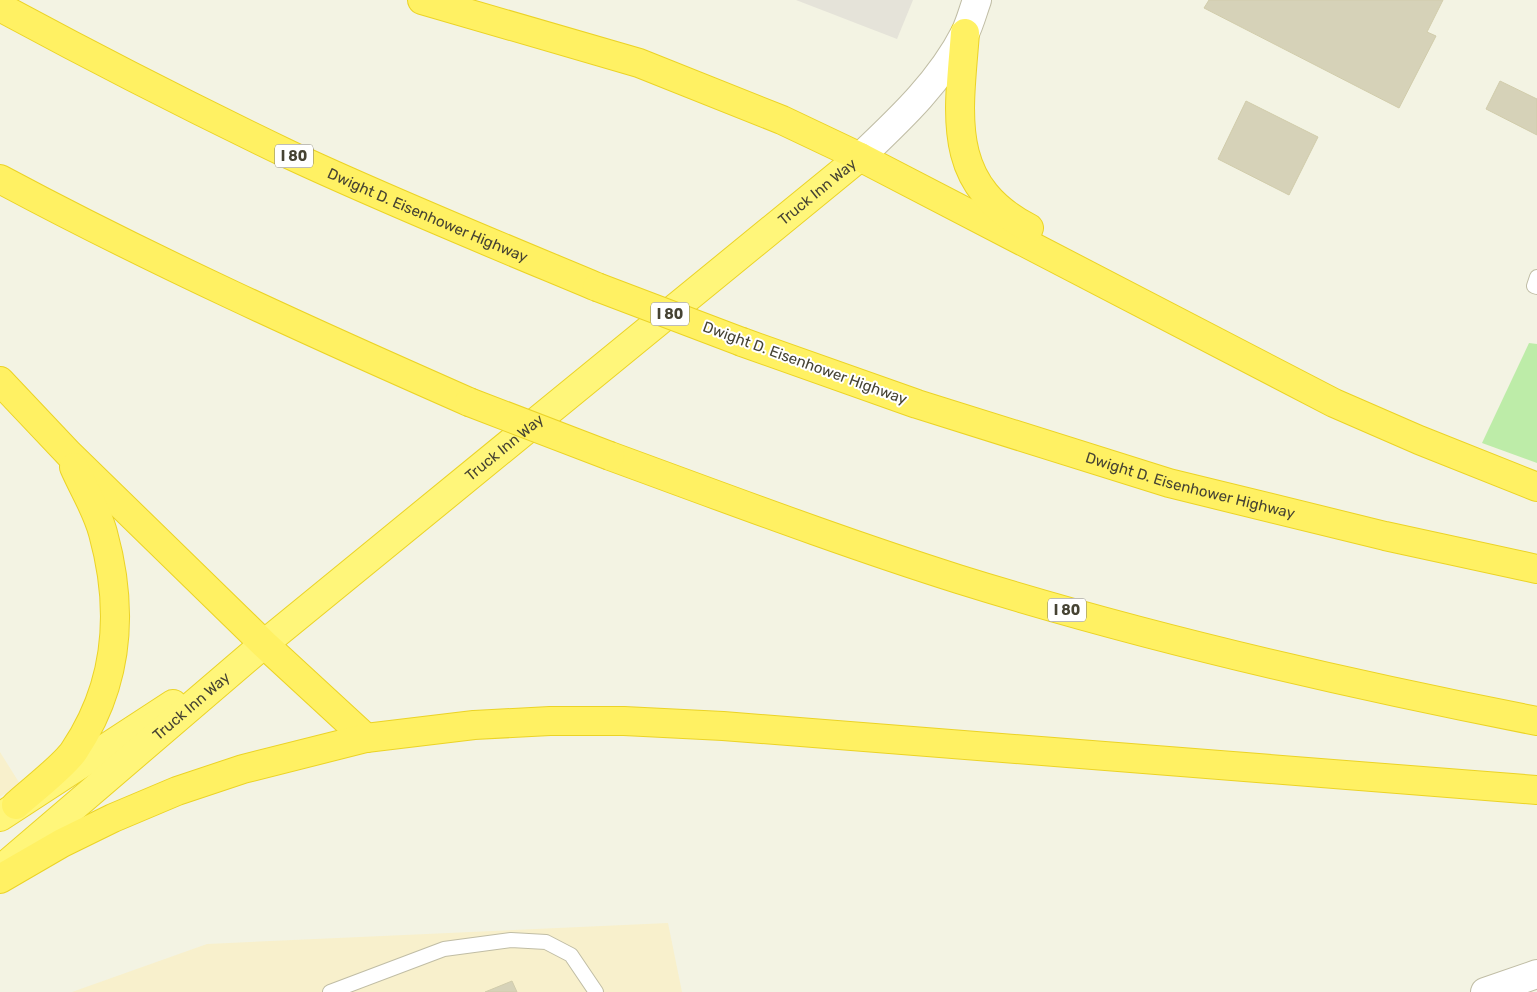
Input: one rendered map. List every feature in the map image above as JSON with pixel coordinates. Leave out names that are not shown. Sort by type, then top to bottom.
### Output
[{"type":"highway","points":[[422,0],[639,63],[782,120],[860,157],[1334,403],[1419,440],[1537,487]]},
{"type":"highway","name":"Dwight D. Eisenhower Highway","points":[[0,7],[158,90],[292,156],[597,287],[742,342],[926,407],[1169,483],[1385,536],[1537,569]]},
{"type":"highway","points":[[965,33],[958,119],[964,152],[976,184],[997,206],[1016,222],[1346,393],[1419,440]]},
{"type":"highway","name":"Truck Inn Way","points":[[0,870],[264,644],[860,157]]},
{"type":"highway","name":"I 80","points":[[0,179],[153,258],[285,320],[469,402],[610,456],[958,579],[1130,628],[1382,690],[1537,721]]},
{"type":"highway","points":[[0,382],[68,454],[264,644],[366,738]]},
{"type":"highway","points":[[8,811],[74,753],[105,692],[113,654],[115,594],[103,531],[68,454]]},
{"type":"highway","points":[[8,811],[264,644]]},
{"type":"highway","points":[[0,879],[113,818],[177,791],[243,769],[366,738],[474,725],[550,721],[624,721],[723,726],[1537,790]]},
{"type":"street","name":"Truck Inn Way","points":[[860,157],[910,110],[965,33],[977,0]]},
{"type":"street","points":[[1485,992],[1537,974]]},
{"type":"lane","points":[[330,992],[444,949],[511,940],[546,942],[571,955],[596,992]]},
{"type":"shaded area","points":[[796,0],[913,0],[897,39]]},
{"type":"shaded area","points":[[0,752],[20,784],[0,797]]},
{"type":"shaded area","points":[[668,923],[682,992],[72,992],[207,944]]},
{"type":"green space","points":[[1529,343],[1537,344],[1537,463],[1482,443]]},
{"type":"building","points":[[1209,0],[1443,0],[1427,32],[1436,36],[1399,108],[1204,8]]},
{"type":"building","points":[[1500,81],[1537,99],[1537,135],[1486,109]]},
{"type":"building","points":[[1246,101],[1318,137],[1289,195],[1218,159]]},
{"type":"building","points":[[512,981],[517,992],[485,992]]}]
